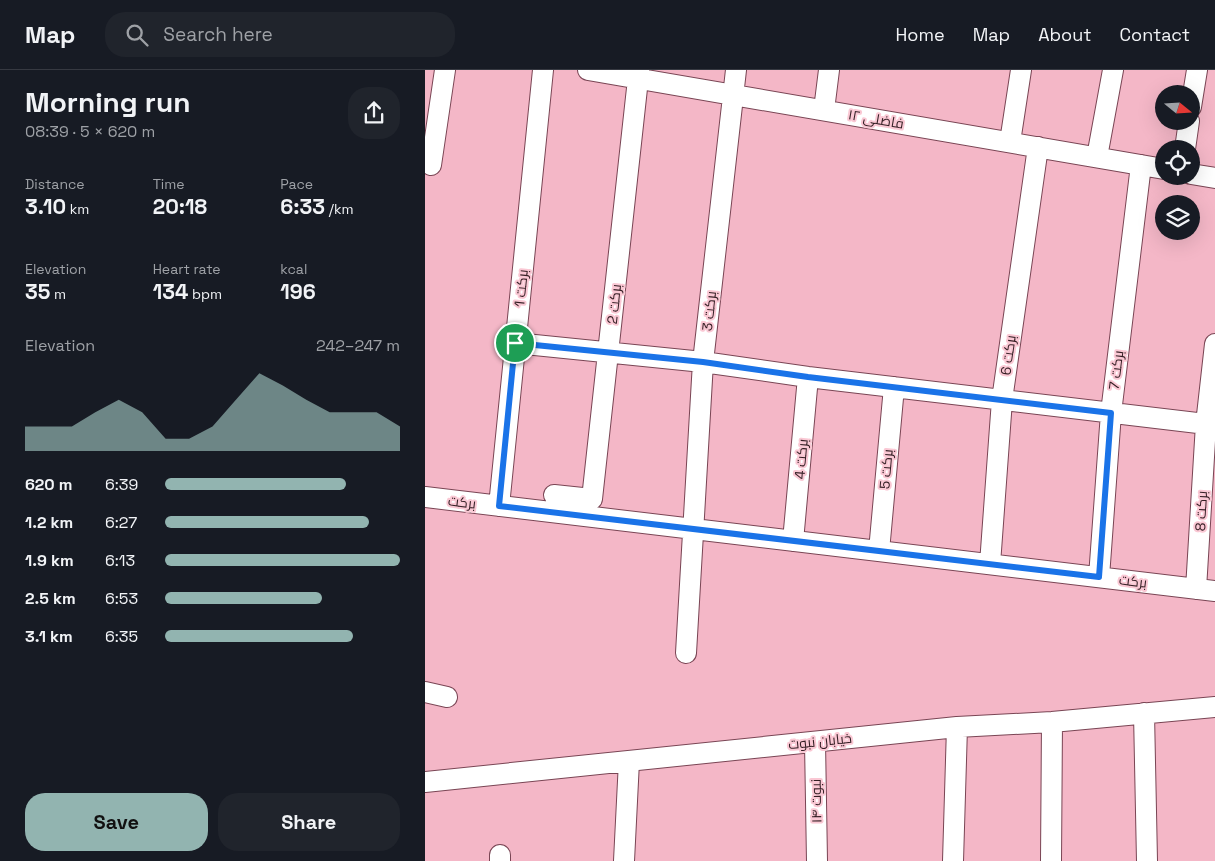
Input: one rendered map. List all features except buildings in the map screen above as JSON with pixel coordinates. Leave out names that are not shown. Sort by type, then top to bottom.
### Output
[{"type":"street","points":[[431,165],[445,70]]},
{"type":"street","name":"برکت 1","points":[[499,506],[543,70]]},
{"type":"street","name":"فاضلی ۱۲","points":[[588,70],[638,74],[733,95],[1155,167]]},
{"type":"street","name":"برکت 3","points":[[686,652],[703,362],[737,70]]},
{"type":"street","points":[[824,110],[829,70]]},
{"type":"street","points":[[1009,142],[1021,70]]},
{"type":"street","points":[[1097,157],[1113,70]]},
{"type":"street","points":[[1195,85],[1197,70]]},
{"type":"street","name":"برکت 2","points":[[554,495],[592,499],[638,74]]},
{"type":"street","name":"برکت 6","points":[[989,564],[1002,400],[1038,147]]},
{"type":"street","name":"برکت 7","points":[[1099,577],[1111,413],[1141,165]]},
{"type":"street","points":[[1200,176],[1215,178]]},
{"type":"street","points":[[515,343],[703,362],[808,377],[1210,424]]},
{"type":"street","name":"برکت 8","points":[[1206,590],[1210,424],[1215,344]]},
{"type":"street","name":"برکت 4","points":[[793,541],[808,377]]},
{"type":"street","name":"برکت 5","points":[[879,551],[894,387]]},
{"type":"street","name":"برکت","points":[[425,497],[1206,590]]},
{"type":"street","points":[[425,692],[447,697]]},
{"type":"street","name":"خیابان نبوت","points":[[425,782],[957,727],[1052,722],[1215,707]]},
{"type":"street","points":[[1144,713],[1147,861]]},
{"type":"street","points":[[1051,861],[1052,722]]},
{"type":"street","points":[[953,861],[957,727]]},
{"type":"street","name":"نبوت ۱۴","points":[[815,742],[817,861]]},
{"type":"street","points":[[624,861],[629,761]]},
{"type":"route","points":[[515,343],[703,362],[808,377],[1111,413],[1099,577],[499,506],[515,343]]}]
